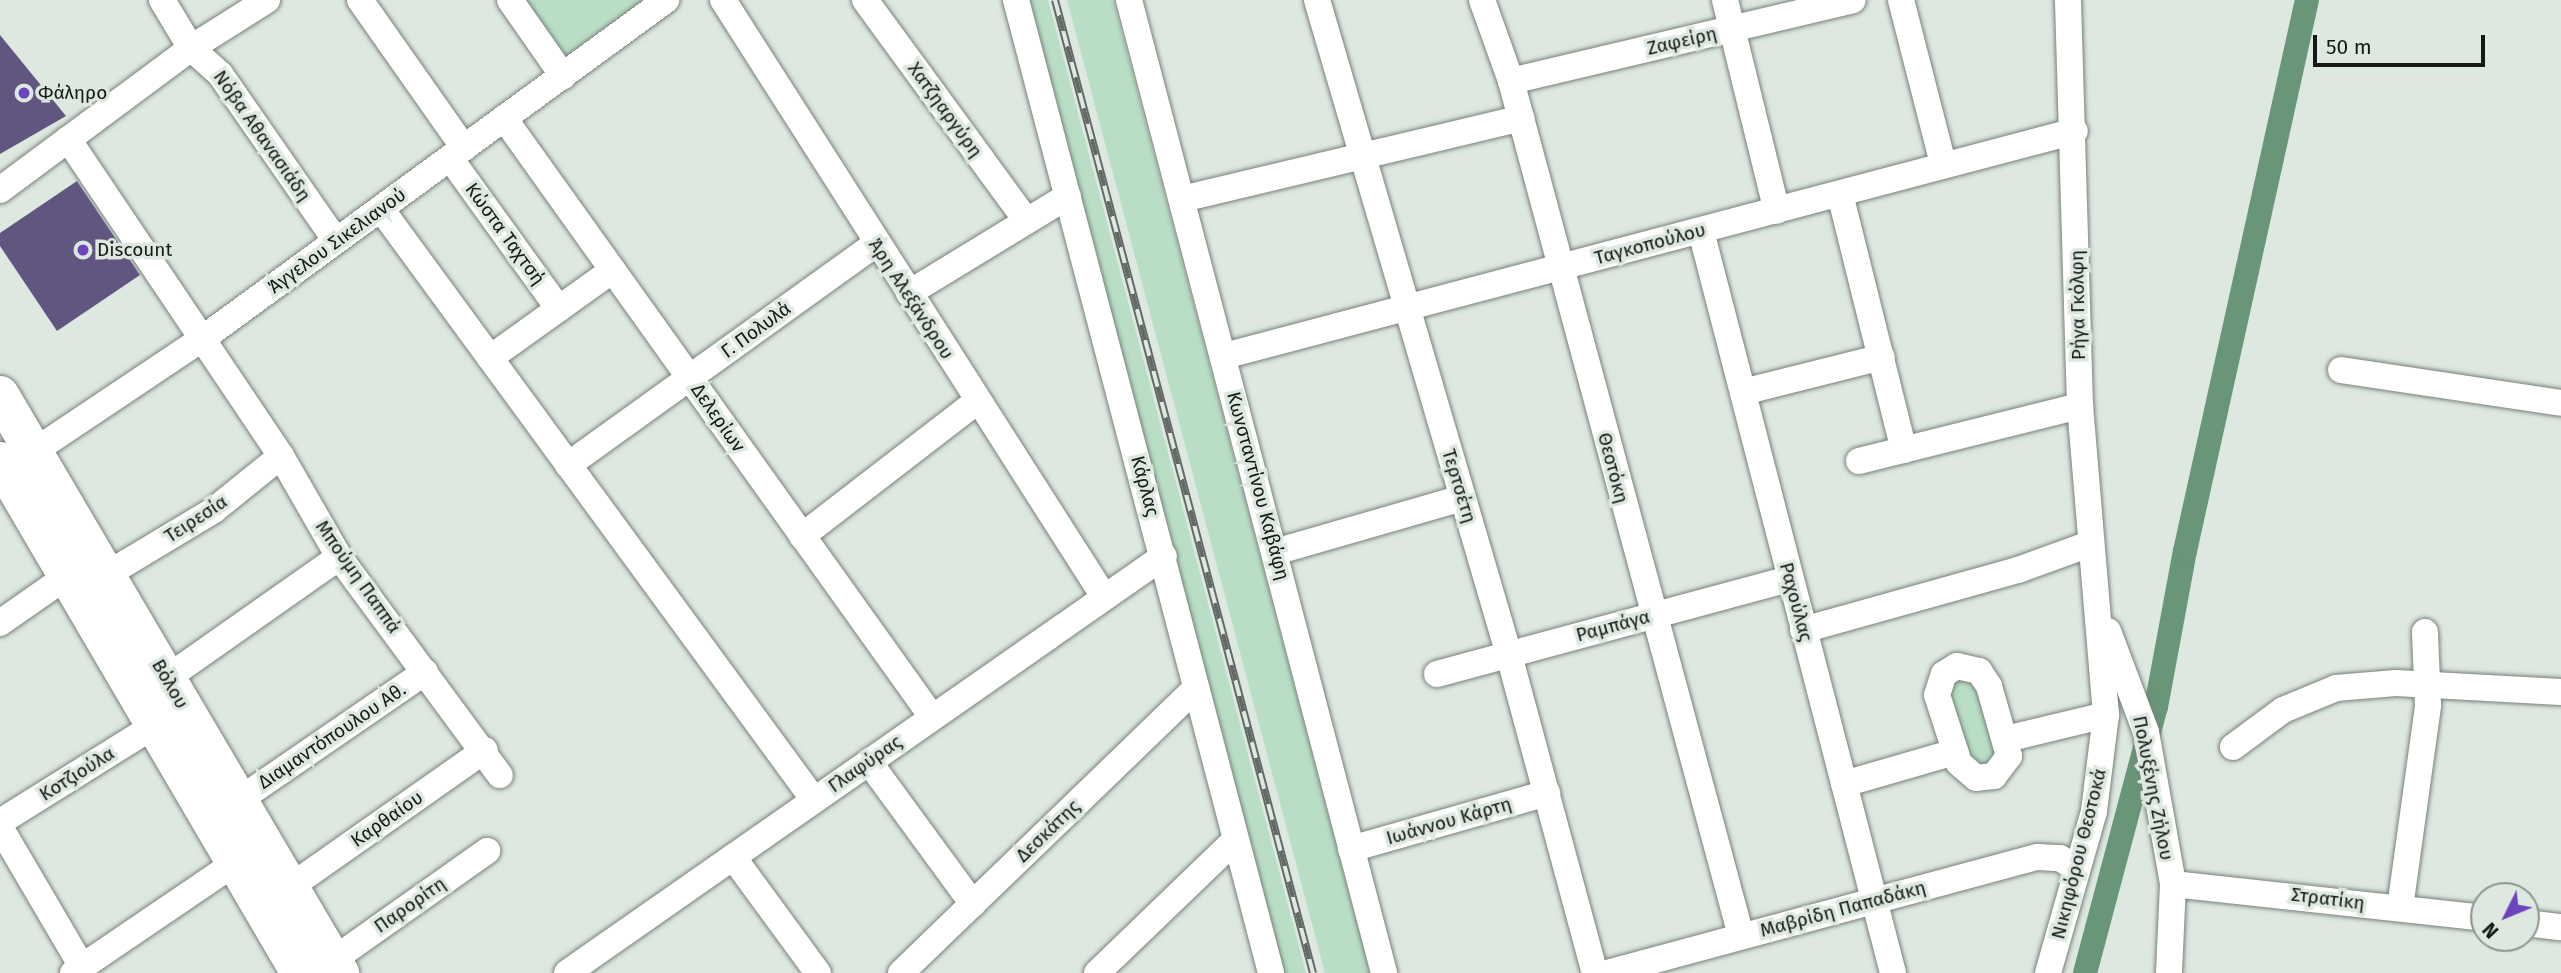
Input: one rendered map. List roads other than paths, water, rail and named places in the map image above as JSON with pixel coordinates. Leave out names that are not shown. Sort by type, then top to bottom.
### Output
[{"type":"main road","name":"Βόλου","points":[[0,395],[10,463],[67,576],[235,863],[324,969]]},
{"type":"main road","name":"Βόλου","points":[[10,463],[106,575],[290,887],[324,969]]},
{"type":"street","name":"Νόβα Αθανασιάδη","points":[[162,0],[191,48],[220,74],[336,241]]},
{"type":"street","points":[[0,190],[191,48],[267,0]]},
{"type":"street","name":"Κώστα Ταχτσή","points":[[360,0],[559,309]]},
{"type":"street","points":[[510,0],[563,76]]},
{"type":"street","name":"Άγγελου Σικελιανού","points":[[10,463],[202,339],[666,0]]},
{"type":"street","name":"Άρη Αλεξάνδρου","points":[[723,0],[876,244],[1103,595]]},
{"type":"street","name":"Χατζηαργύρη","points":[[865,0],[1025,219]]},
{"type":"street","name":"Κάρλας","points":[[1016,0],[1164,556],[1269,972]]},
{"type":"street","name":"Κωνσταντίνου Καβάφη","points":[[1129,0],[1384,973]]},
{"type":"street","name":"Τερτσέτη","points":[[1317,0],[1405,308],[1509,655],[1595,973]]},
{"type":"street","name":"Θεοτόκη","points":[[1482,0],[1511,81],[1559,268],[1741,936]]},
{"type":"street","points":[[1725,0],[1777,211]]},
{"type":"street","name":"Ζαφείρη","points":[[1511,81],[1853,0]]},
{"type":"street","points":[[1901,0],[1943,164]]},
{"type":"street","name":"Ρήγα Γκόλφη","points":[[2068,0],[2075,131],[2080,406],[2090,544],[2100,608]]},
{"type":"street","name":"Δελερίων","points":[[504,118],[932,717]]},
{"type":"street","points":[[1182,199],[1360,154],[1521,118]]},
{"type":"street","name":"Ταγκοπούλου","points":[[1224,356],[2075,131]]},
{"type":"street","name":"Μπούμη Παππά","points":[[68,139],[281,456],[339,557],[485,750],[500,775]]},
{"type":"street","points":[[1840,194],[1904,450]]},
{"type":"street","points":[[908,293],[1025,219],[1068,196]]},
{"type":"street","points":[[381,209],[814,800]]},
{"type":"street","name":"Ραχούλας","points":[[1701,231],[1893,973]]},
{"type":"street","name":"Γ. Πολυλά","points":[[568,465],[876,244]]},
{"type":"street","points":[[490,358],[612,270]]},
{"type":"street","points":[[1743,392],[1882,357]]},
{"type":"street","points":[[2341,370],[2561,403]]},
{"type":"street","points":[[802,536],[977,401]]},
{"type":"street","points":[[1859,461],[2080,406]]},
{"type":"street","name":"Τειρεσία","points":[[106,575],[214,510],[281,456]]},
{"type":"street","points":[[1275,552],[1462,498]]},
{"type":"street","points":[[1803,630],[2018,570],[2090,544]]},
{"type":"street","name":"Γλαφύρας","points":[[567,973],[1103,595],[1164,556]]},
{"type":"street","points":[[167,678],[339,557]]},
{"type":"street","points":[[0,623],[67,576]]},
{"type":"street","name":"Ραμπάγα","points":[[1437,674],[1790,579]]},
{"type":"street","name":"Νικηφόρου Θεοτοκά","points":[[2048,973],[2094,811],[2106,715],[2100,608]]},
{"type":"street","name":"Πολυξένης Ζήλου","points":[[2100,608],[2146,732],[2173,884],[2169,973]]},
{"type":"street","points":[[2400,908],[2429,683],[2425,632]]},
{"type":"street","points":[[1957,666],[1971,667],[1986,678],[2006,739],[2006,764],[1985,779],[1962,769],[1937,687],[1944,674],[1957,666]]},
{"type":"street","name":"Διαμαντόπουλου Αθ.","points":[[239,800],[425,672]]},
{"type":"street","points":[[2233,747],[2283,710],[2320,693],[2371,683],[2429,683],[2561,692]]},
{"type":"street","name":"Δεσκάτης","points":[[901,973],[1196,688]]},
{"type":"street","points":[[2006,739],[2106,715]]},
{"type":"street","name":"Κοτζιούλα","points":[[0,822],[155,726]]},
{"type":"street","name":"Καρθαίου","points":[[290,887],[485,750]]},
{"type":"street","points":[[1844,784],[1955,752]]},
{"type":"street","points":[[869,762],[973,904]]},
{"type":"street","name":"Ιωάννου Κάρτη","points":[[1351,849],[1548,793]]},
{"type":"street","points":[[0,827],[78,970],[235,863]]},
{"type":"street","points":[[1097,973],[1235,840]]},
{"type":"street","name":"Παρορίτη","points":[[324,969],[487,851]]},
{"type":"street","points":[[733,857],[818,973]]},
{"type":"street","name":"Μαβρίδη Παπαδάκη","points":[[1607,973],[2038,857],[2060,858],[2077,869]]},
{"type":"street","name":"Στρατίκη","points":[[2173,884],[2470,916]]},
{"type":"street","points":[[2540,925],[2561,927]]},
{"type":"waterway","points":[[2085,973],[2156,707],[2185,551],[2307,0]]},
{"type":"railway","points":[[1055,0],[1313,973]]},
{"type":"place","name":"Φάληρο","points":[[24,93]]},
{"type":"place","name":"Discount","points":[[83,250]]}]
